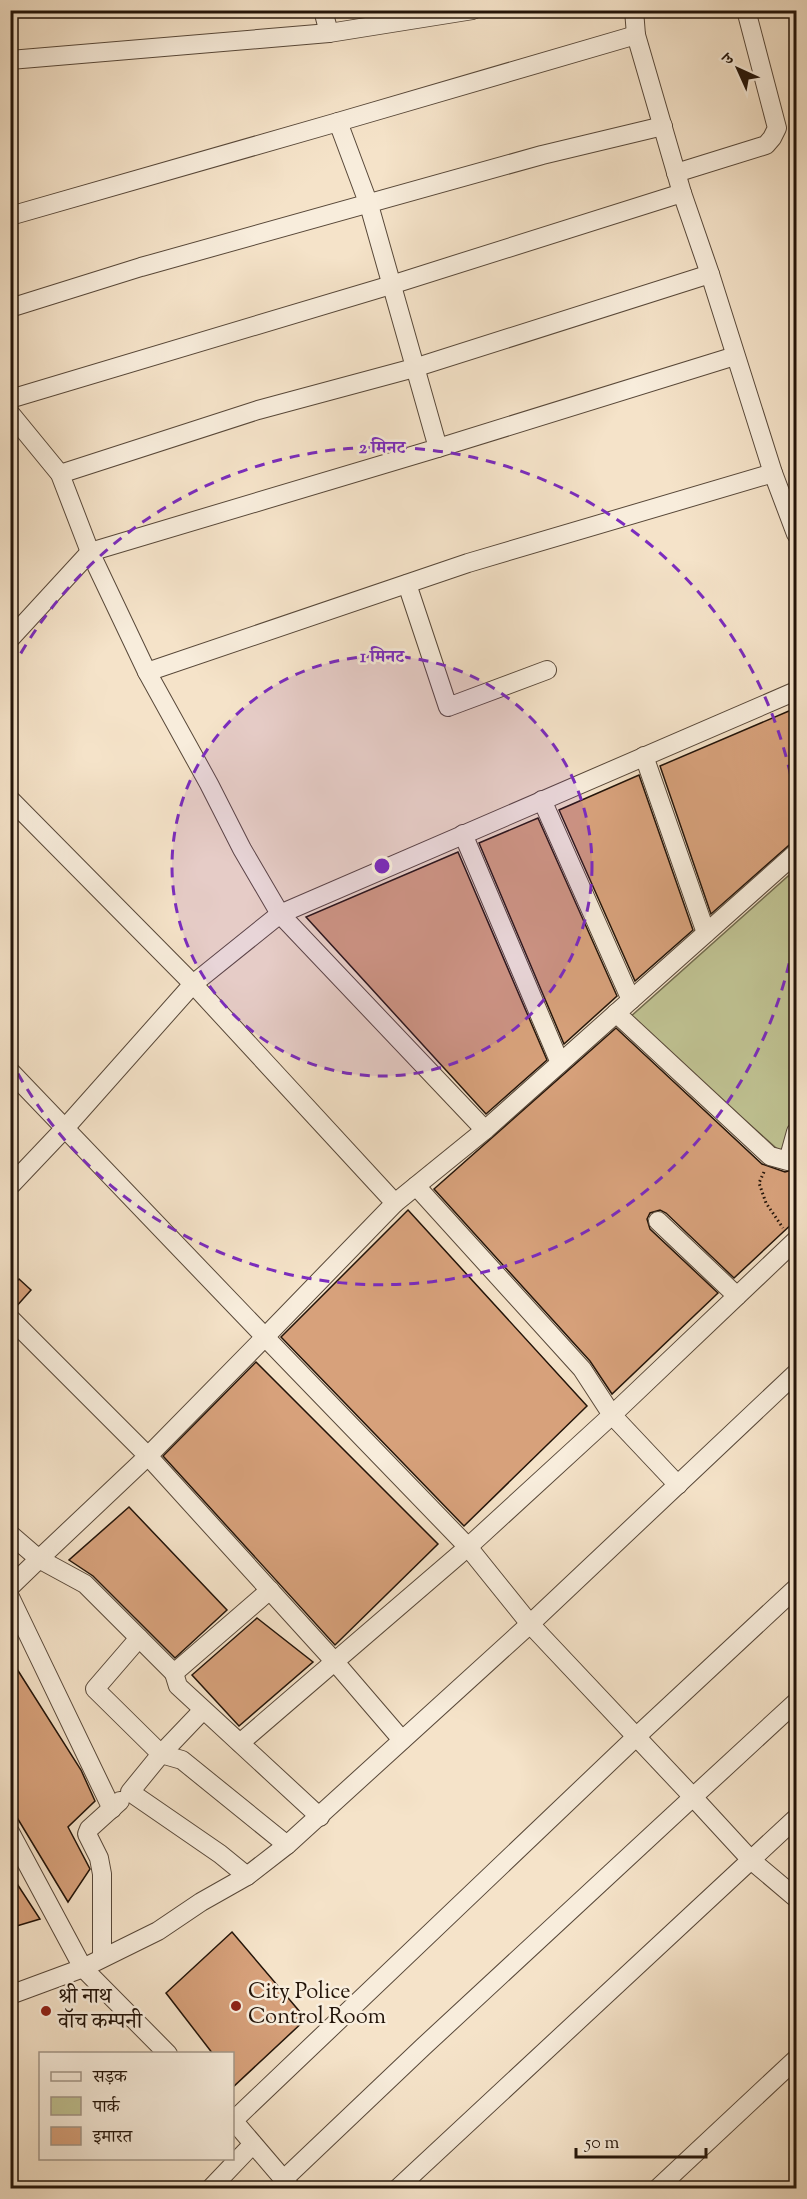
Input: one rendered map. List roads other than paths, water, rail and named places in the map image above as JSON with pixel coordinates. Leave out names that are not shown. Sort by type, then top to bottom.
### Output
[{"type":"street","points":[[323,10],[329,33]]},
{"type":"street","points":[[10,60],[329,33],[473,10]]},
{"type":"street","points":[[634,10],[636,35],[682,193],[773,473],[796,534]]},
{"type":"street","points":[[676,173],[766,144],[777,128],[746,10]]},
{"type":"street","points":[[10,216],[636,35]]},
{"type":"street","points":[[338,122],[369,205],[438,448]]},
{"type":"street","points":[[10,308],[153,264],[542,155],[663,126]]},
{"type":"street","points":[[10,399],[391,285],[682,193]]},
{"type":"street","points":[[60,474],[258,410],[414,368],[710,274]]},
{"type":"street","points":[[10,639],[90,552],[735,356]]},
{"type":"street","points":[[10,413],[60,474],[90,552],[147,672],[210,784],[242,849],[280,914],[485,1130]]},
{"type":"street","points":[[147,672],[468,563],[773,473]]},
{"type":"street","points":[[407,584],[448,707],[547,670]]},
{"type":"street","points":[[10,1186],[66,1127],[193,984],[280,914],[796,691]]},
{"type":"street","points":[[644,756],[706,933]]},
{"type":"street","points":[[10,799],[193,984],[395,1203]]},
{"type":"street","points":[[543,800],[631,1000]]},
{"type":"street","points":[[463,834],[560,1063]]},
{"type":"street","points":[[10,1587],[148,1456],[395,1203],[485,1130],[796,853]]},
{"type":"street","points":[[616,1014],[770,1156],[788,1161],[796,1132]]},
{"type":"street","points":[[10,1071],[468,1547],[530,1624],[751,1860],[796,1898]]},
{"type":"street","points":[[416,1186],[582,1369],[612,1414],[678,1485]]},
{"type":"street","points":[[658,1221],[737,1296]]},
{"type":"street","points":[[240,1743],[468,1547],[795,1241]]},
{"type":"street","points":[[10,1318],[148,1456],[335,1662],[402,1740]]},
{"type":"street","points":[[10,1995],[83,1968],[158,1931],[201,1902],[247,1876],[287,1845],[530,1624],[796,1373]]},
{"type":"street","points":[[10,1534],[39,1559],[85,1584],[174,1673],[178,1686],[320,1817]]},
{"type":"street","points":[[234,2119],[796,1588]]},
{"type":"street","points":[[174,1673],[270,1590]]},
{"type":"street","points":[[10,1597],[112,1809]]},
{"type":"street","points":[[139,1638],[95,1689],[162,1754],[182,1760],[287,1845]]},
{"type":"street","points":[[234,2121],[287,2184],[423,2047],[796,1701]]},
{"type":"street","points":[[102,1958],[102,1874],[99,1858],[87,1834],[89,1829],[130,1792],[203,1710]]},
{"type":"street","points":[[130,1792],[220,1854],[247,1876]]},
{"type":"street","points":[[398,2188],[796,1818]]},
{"type":"street","points":[[10,1832],[83,1968],[166,2052]]},
{"type":"street","points":[[658,2188],[794,2066]]},
{"type":"street","points":[[211,2188],[253,2144]]},
{"type":"place","name":"City Police Control Room","points":[[236,2006]]},
{"type":"place","name":"श्री नाथ वॉच कम्पनी","points":[[46,2011]]}]
